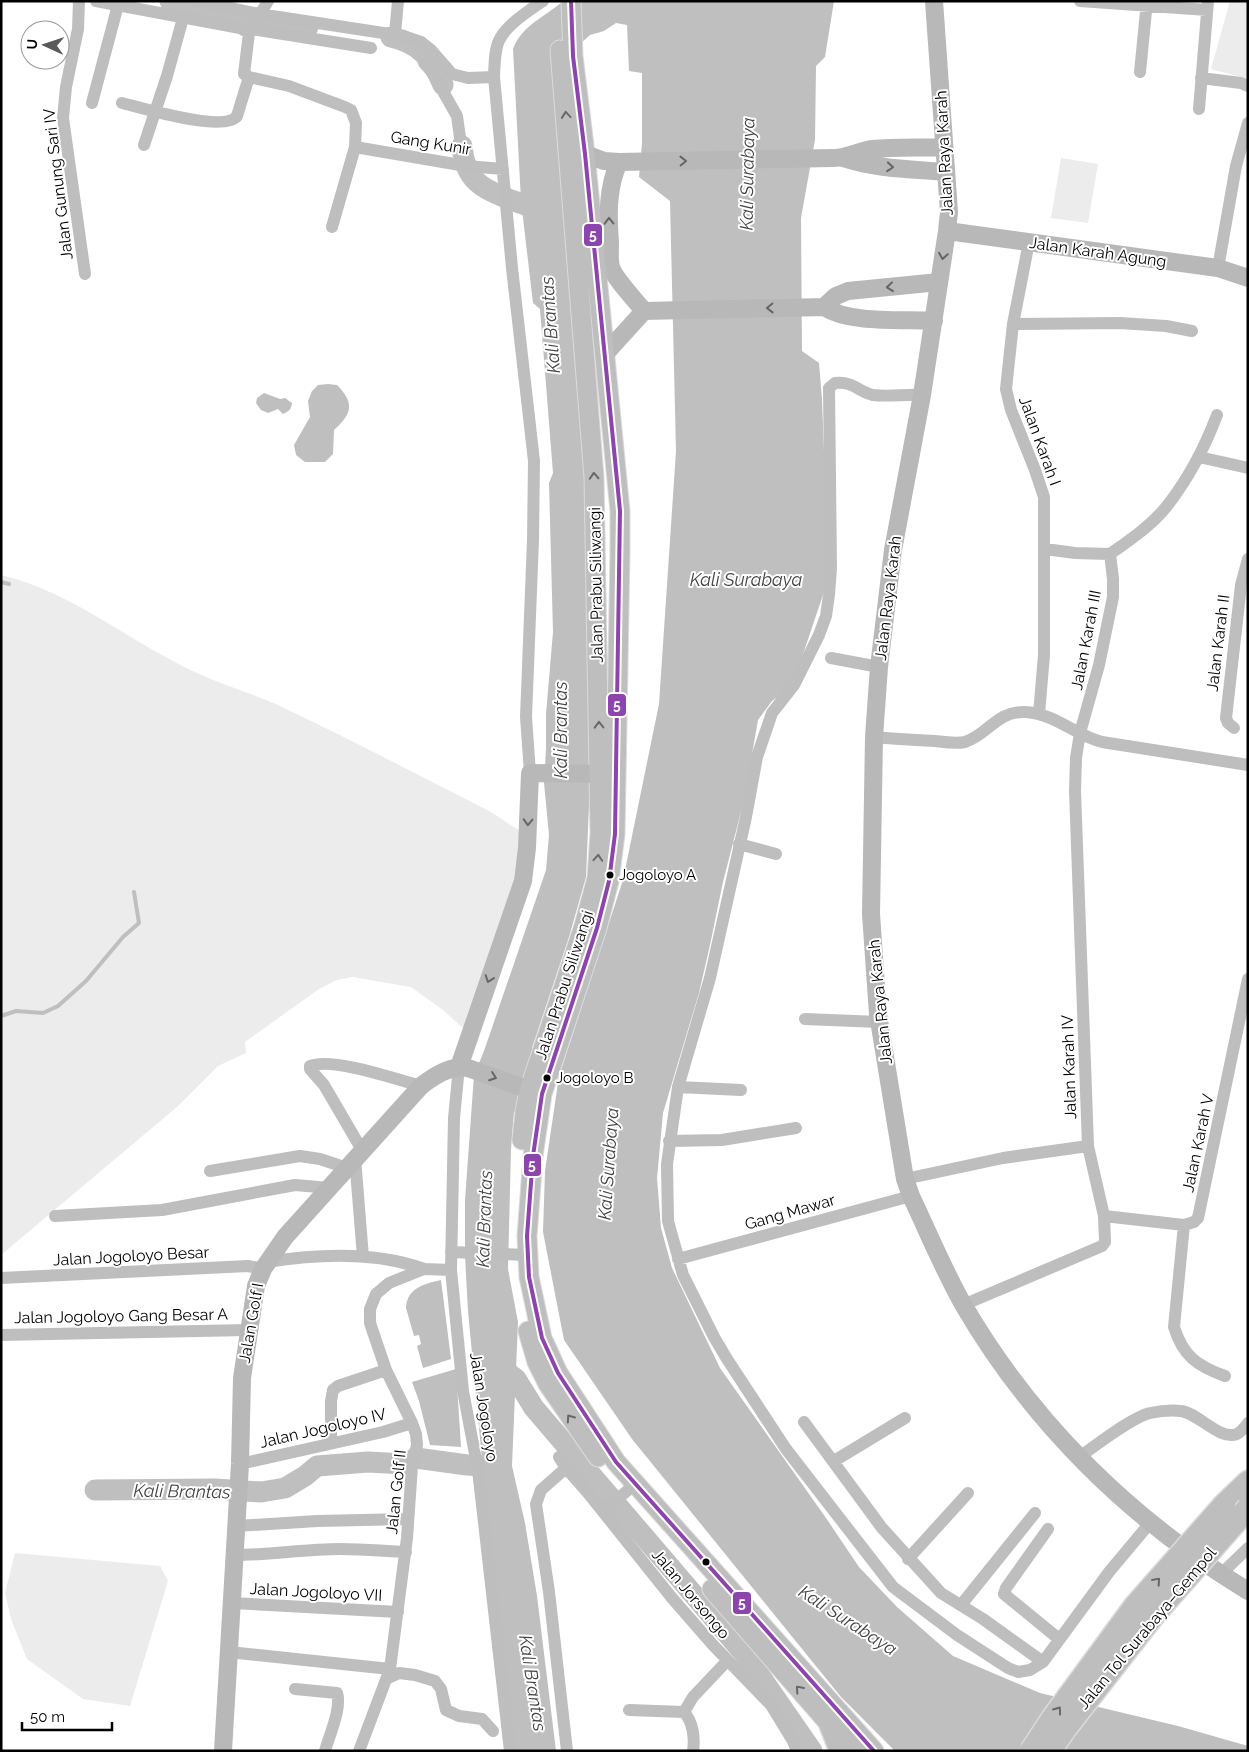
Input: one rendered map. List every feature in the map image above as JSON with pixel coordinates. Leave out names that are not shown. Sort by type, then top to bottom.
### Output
[{"type":"highway","name":"Jalan Tol Surabaya–Gempol","points":[[1031,1751],[1052,1718],[1135,1606],[1224,1505],[1248,1482]]},
{"type":"highway","name":"Jalan Tol Surabaya–Gempol","points":[[1050,1751],[1065,1728],[1153,1616],[1248,1508]]},
{"type":"highway","points":[[831,1726],[841,1751]]},
{"type":"main road","name":"Jalan Raya Karah","points":[[934,1],[946,172],[947,231],[922,395],[893,550],[879,668],[874,737],[871,914],[880,1022],[905,1179],[911,1196],[963,1305],[998,1359],[1030,1403],[1078,1458],[1150,1523],[1248,1591]]},
{"type":"main road","points":[[558,2],[567,60],[577,159],[626,162],[838,158],[876,166],[946,172]]},
{"type":"main road","points":[[838,158],[859,151],[873,149],[944,147]]},
{"type":"main road","name":"Jalan Prabu Siliwangi","points":[[577,159],[598,286],[620,511],[597,878],[584,926],[530,1091],[525,1112],[521,1156],[518,1254],[521,1304],[537,1362],[558,1401],[607,1470],[853,1751]]},
{"type":"main road","name":"Jalan Prabu Siliwangi","points":[[577,159],[585,368],[594,477],[604,774]]},
{"type":"main road","points":[[626,162],[612,179],[609,192],[608,220],[611,267],[615,274],[652,310]]},
{"type":"main road","name":"Jalan Karah Agung","points":[[947,231],[1218,268],[1248,278]]},
{"type":"main road","points":[[585,368],[591,348],[590,306],[611,259]]},
{"type":"main road","points":[[821,307],[836,296],[848,291],[939,282]]},
{"type":"main road","points":[[604,354],[652,310],[821,307],[850,317],[934,321]]},
{"type":"main road","points":[[595,509],[604,516],[610,517],[620,511]]},
{"type":"main road","points":[[530,1091],[463,1068],[523,881],[535,774],[604,774]]},
{"type":"main road","name":"Jalan Golf I","points":[[223,1751],[239,1491],[245,1330],[256,1286],[265,1265],[285,1237],[421,1086],[432,1078],[463,1068]]},
{"type":"main road","name":"Jalan Prabu Siliwangi","points":[[518,1254],[529,1277],[538,1324],[549,1355],[569,1391],[616,1462],[874,1751]]},
{"type":"street","name":"Jalan Gunung Sari IV","points":[[79,1],[78,29],[66,87],[63,118],[85,274]]},
{"type":"street","points":[[96,1],[240,28],[254,23]]},
{"type":"street","points":[[196,1],[225,4],[254,23],[369,40],[395,34],[421,42],[457,116],[467,166]]},
{"type":"street","points":[[122,103],[155,112],[214,122],[232,121],[237,116],[246,76],[254,23],[268,1]]},
{"type":"street","points":[[395,34],[398,1]]},
{"type":"street","points":[[1080,1],[1207,6],[1199,109]]},
{"type":"street","points":[[535,774],[526,717],[534,461],[512,268],[494,77],[497,48],[504,30],[558,2]]},
{"type":"street","points":[[1140,72],[1146,4]]},
{"type":"street","points":[[92,103],[118,6]]},
{"type":"street","points":[[144,145],[167,76],[183,18]]},
{"type":"street","points":[[432,63],[452,74],[468,78],[494,77]]},
{"type":"street","points":[[246,76],[288,86],[351,110],[357,126],[355,147],[332,227]]},
{"type":"street","points":[[1200,78],[1241,83],[1248,86]]},
{"type":"street","points":[[1218,268],[1236,166],[1248,123]]},
{"type":"street","name":"Gang Kunir","points":[[355,147],[467,166],[503,169]]},
{"type":"street","name":"Jalan Karah I","points":[[1029,242],[1012,324],[1006,394],[1043,492],[1045,549],[1044,655],[1039,714]]},
{"type":"street","points":[[1012,324],[1111,323],[1166,326],[1192,331]]},
{"type":"street","points":[[922,395],[872,395],[845,382],[835,383],[830,387],[831,582],[826,616],[794,686],[776,707],[768,722],[757,757],[710,978],[678,1087],[667,1164],[667,1211],[670,1233],[683,1275],[714,1337],[774,1431],[820,1494],[893,1587],[956,1635],[1008,1668],[1018,1672],[1030,1670],[1043,1662],[1109,1572],[1150,1523]]},
{"type":"street","points":[[1045,549],[1075,554],[1110,554],[1136,535],[1166,507],[1208,440],[1217,415]]},
{"type":"street","points":[[1198,458],[1248,468]]},
{"type":"street","name":"Jalan Karah III","points":[[1080,733],[1099,665],[1113,597],[1110,554]]},
{"type":"street","name":"Jalan Karah II","points":[[1234,728],[1228,724],[1226,718],[1239,601],[1248,559]]},
{"type":"street","points":[[831,658],[879,668]]},
{"type":"street","points":[[874,737],[962,742],[976,737],[995,721],[1019,712],[1039,714],[1056,720],[1102,742],[1248,765]]},
{"type":"street","name":"Jalan Karah IV","points":[[963,1305],[1102,1246],[1105,1239],[1104,1216],[1088,1146],[1075,791],[1076,758],[1080,733]]},
{"type":"street","points":[[740,844],[776,854]]},
{"type":"street","name":"Jalan Karah V","points":[[1184,1225],[1194,1222],[1200,1214],[1247,984]]},
{"type":"street","points":[[805,1019],[880,1022]]},
{"type":"street","points":[[363,1257],[355,1158],[324,1086],[310,1070],[311,1065],[339,1065],[421,1086]]},
{"type":"street","name":"Jalan Jogoloyo","points":[[463,1068],[454,1118],[456,1252],[451,1270],[463,1391],[477,1464],[510,1751]]},
{"type":"street","points":[[678,1087],[741,1090]]},
{"type":"street","points":[[669,1141],[722,1140],[796,1128]]},
{"type":"street","points":[[905,1179],[1003,1158],[1088,1146]]},
{"type":"street","points":[[210,1172],[300,1156],[320,1159],[355,1158]]},
{"type":"street","points":[[55,1216],[162,1210],[295,1185],[330,1188]]},
{"type":"street","name":"Gang Mawar","points":[[678,1259],[911,1196]]},
{"type":"street","points":[[1104,1216],[1184,1225],[1174,1327],[1179,1342],[1189,1356],[1204,1368],[1225,1376]]},
{"type":"street","points":[[456,1252],[518,1254]]},
{"type":"street","name":"Jalan Jogoloyo Besar","points":[[1,1278],[265,1265],[298,1257],[363,1257],[401,1261],[424,1268]]},
{"type":"street","name":"Jalan Golf II","points":[[359,1751],[389,1674],[406,1552],[412,1466],[417,1440],[412,1423],[386,1370],[370,1323],[369,1317],[372,1301],[381,1288],[424,1268],[451,1270]]},
{"type":"street","name":"Jalan Jogoloyo Gang Besar A","points":[[1,1335],[245,1330]]},
{"type":"street","points":[[331,1443],[331,1401],[333,1390],[338,1386],[386,1370]]},
{"type":"street","points":[[1078,1458],[1108,1437],[1150,1413],[1186,1412],[1224,1433],[1239,1433],[1248,1423]]},
{"type":"street","points":[[834,1461],[905,1418]]},
{"type":"street","points":[[804,1422],[882,1528],[908,1559],[941,1593],[1043,1662]]},
{"type":"street","name":"Jalan Jogoloyo IV","points":[[240,1464],[412,1423]]},
{"type":"street","name":"Jalan Jorsongo","points":[[559,1457],[566,1468],[604,1510],[672,1598],[727,1661],[771,1705],[797,1751]]},
{"type":"street","points":[[566,1468],[541,1490],[536,1504],[567,1751]]},
{"type":"street","points":[[604,1510],[626,1492]]},
{"type":"street","points":[[908,1559],[968,1493]]},
{"type":"street","points":[[961,1605],[1035,1513]]},
{"type":"street","points":[[237,1526],[408,1518]]},
{"type":"street","points":[[1048,1529],[1006,1588],[1004,1594],[1059,1639]]},
{"type":"street","points":[[1221,1574],[1248,1548]]},
{"type":"street","points":[[235,1555],[340,1549],[406,1552]]},
{"type":"street","name":"Jalan Jogoloyo VII","points":[[232,1604],[398,1612]]},
{"type":"street","points":[[229,1652],[389,1674],[415,1675],[435,1681],[441,1689],[446,1710],[459,1716],[482,1719],[493,1731]]},
{"type":"street","points":[[684,1712],[693,1697],[727,1661]]},
{"type":"street","points":[[295,1689],[337,1693],[338,1707],[325,1751]]},
{"type":"street","points":[[629,1710],[684,1712],[688,1717],[694,1735],[693,1751]]},
{"type":"shaded area","points":[[1230,1],[1248,1],[1248,79],[1211,69]]},
{"type":"shaded area","points":[[1061,158],[1098,164],[1088,223],[1051,218]]},
{"type":"shaded area","points":[[1,575],[53,593],[173,661],[207,677],[278,705],[491,812],[520,831],[520,874],[466,1031],[443,1010],[411,987],[352,977],[337,980],[319,989],[245,1042],[246,1053],[218,1066],[177,1107],[1,1255]]},
{"type":"shaded area","points":[[15,1553],[160,1566],[168,1581],[130,1706],[83,1699],[27,1659],[11,1619],[5,1593]]},
{"type":"water","name":"Kali Surabaya","points":[[563,1],[834,1],[825,57],[816,66],[815,140],[801,218],[802,351],[819,363],[822,399],[825,479],[825,589],[800,663],[786,691],[772,701],[758,720],[744,800],[723,882],[699,993],[663,1113],[657,1178],[661,1228],[672,1268],[720,1368],[859,1567],[897,1607],[953,1656],[1040,1693],[1178,1726],[1248,1746],[1248,1751],[895,1751],[841,1697],[632,1439],[564,1340],[543,1232],[545,1171],[559,1076],[623,880],[659,704],[676,451],[670,201],[639,177],[642,143],[642,73],[629,71],[627,25],[616,23],[604,31],[590,35],[559,63],[569,287],[582,433],[587,519],[590,781],[586,877],[569,937],[527,1063],[516,1087],[511,1149],[508,1269],[518,1322],[512,1466],[525,1523],[537,1596],[556,1751],[514,1751],[491,1555],[468,1311],[465,1256],[465,1200],[474,1075],[546,870],[549,835],[544,783],[546,714],[553,632],[549,483],[553,473],[540,309],[533,303],[521,201],[513,49],[528,27]]},
{"type":"water","points":[[318,385],[337,385],[343,391],[349,403],[348,413],[334,430],[333,454],[325,462],[305,462],[296,455],[294,445],[310,417],[308,401],[312,391]]},
{"type":"water","points":[[264,393],[280,399],[285,398],[292,403],[290,409],[283,414],[278,409],[268,413],[261,410],[256,403],[257,398]]},
{"type":"water","points":[[441,1280],[451,1359],[423,1368],[417,1346],[421,1344],[419,1335],[414,1336],[406,1308],[407,1301],[413,1291],[428,1283]]},
{"type":"water","points":[[456,1369],[461,1447],[430,1445],[419,1401],[412,1382]]},
{"type":"waterway","points":[[170,1],[222,11],[246,20],[308,27]]},
{"type":"waterway","points":[[391,37],[409,43],[423,53],[434,67],[443,85]]},
{"type":"waterway","points":[[462,146],[466,165],[477,182],[483,187],[543,211]]},
{"type":"waterway","points":[[1,582],[9,584]]},
{"type":"waterway","points":[[1,1016],[16,1011],[43,1013],[58,1006],[86,981],[123,937],[139,923],[134,892]]},
{"type":"waterway","name":"Kali Brantas","points":[[510,1103],[527,1063],[516,1036]]},
{"type":"waterway","points":[[493,1361],[516,1379],[534,1408],[747,1657],[812,1751]]},
{"type":"waterway","name":"Kali Brantas","points":[[95,1490],[215,1489],[261,1492],[285,1488],[317,1466],[368,1462],[405,1464],[416,1458],[467,1465],[500,1467]]},
{"type":"transit line","name":"5","points":[[571,1],[573,56],[585,154],[620,511],[615,834],[609,881],[597,928],[542,1094],[533,1156],[527,1236],[529,1277],[542,1338],[558,1373],[616,1462],[874,1751]]},
{"type":"place","name":"Jogoloyo A","points":[[610,875]]},
{"type":"place","name":"Jogoloyo B","points":[[547,1078]]}]
